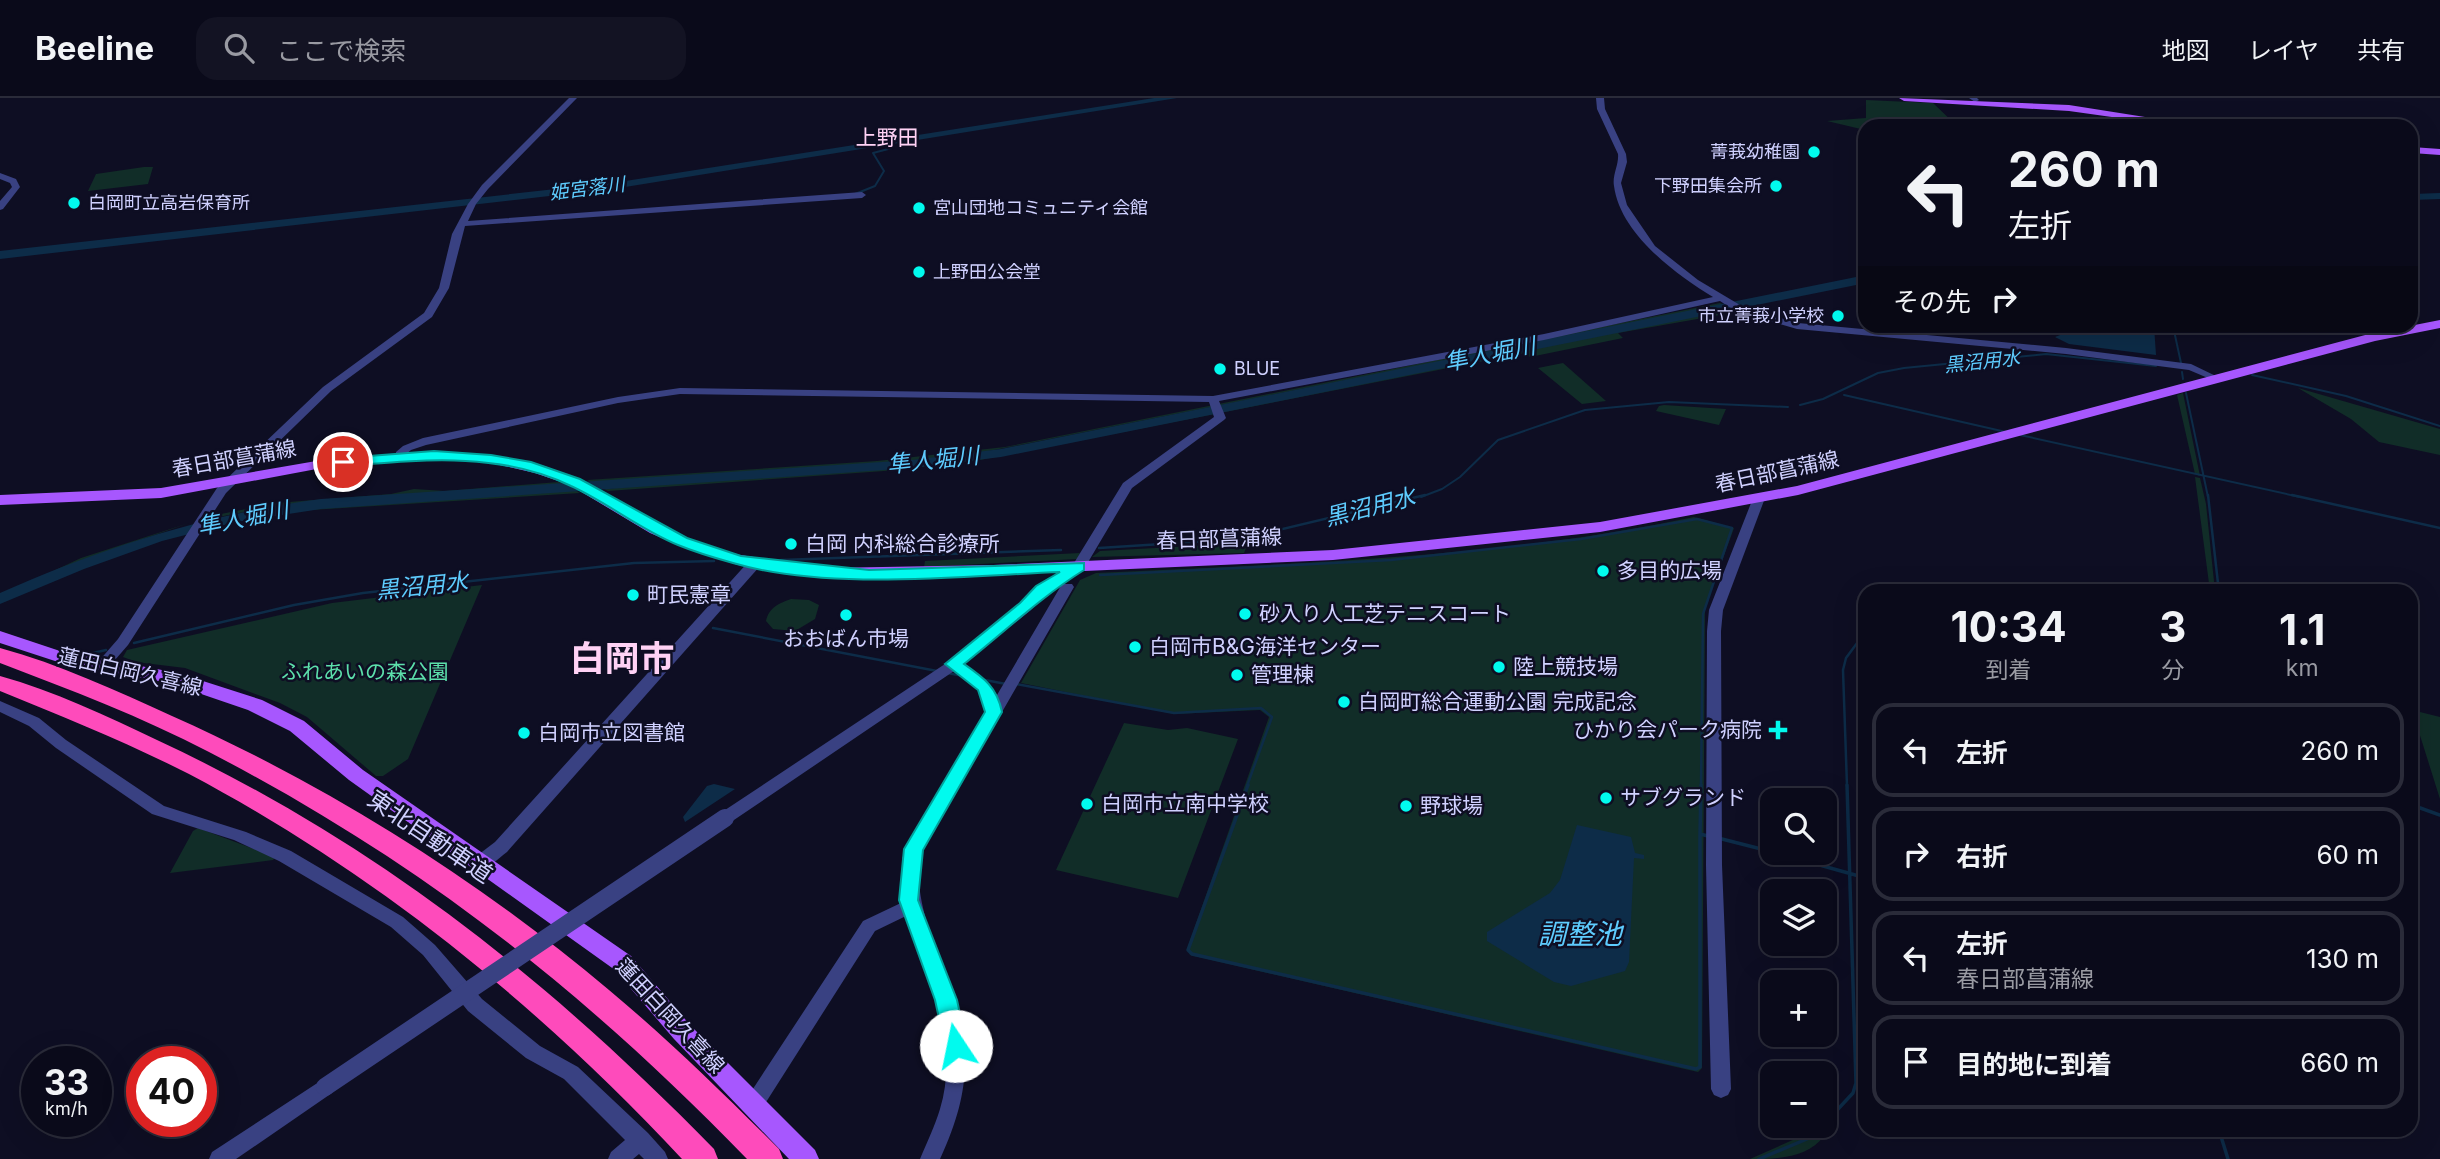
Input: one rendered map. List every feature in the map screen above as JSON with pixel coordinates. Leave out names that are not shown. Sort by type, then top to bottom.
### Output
[{"type":"highway","name":"東北自動車道","points":[[0,655],[104,694],[215,743],[324,801],[416,858],[503,920],[603,1000],[712,1100],[768,1159]]},
{"type":"highway","points":[[0,683],[100,723],[204,772],[259,800],[368,868],[483,953],[619,1073],[703,1159]]},
{"type":"main road","points":[[1904,98],[1974,99],[2077,108],[2150,119]]},
{"type":"main road","points":[[2418,150],[2440,152]]},
{"type":"main road","name":"春日部菖蒲線","points":[[2418,328],[2440,324]]},
{"type":"main road","name":"春日部菖蒲線","points":[[0,500],[160,493],[228,483],[322,464],[400,456],[491,459],[539,469],[575,482],[675,539],[755,563],[827,573],[869,575],[1333,555],[1600,527],[1759,498],[1905,463],[2215,378],[2394,333]]},
{"type":"main road","name":"蓮田白岡久喜線","points":[[0,637],[58,656],[172,677],[255,705],[298,726],[356,775],[623,963],[682,1032],[806,1159]]},
{"type":"street","points":[[103,665],[123,642],[228,483],[327,389],[429,315],[444,288],[448,262],[474,201],[573,98]]},
{"type":"street","points":[[1600,98],[1601,108],[1622,153],[1623,162],[1617,183],[1623,205],[1652,248],[1721,300],[1741,310],[1797,326],[1858,332]]},
{"type":"street","points":[[0,176],[13,181],[16,187],[0,207]]},
{"type":"street","points":[[462,224],[862,195]]},
{"type":"street","points":[[400,456],[411,446],[423,442],[618,400],[680,391],[1215,406],[1721,300]]},
{"type":"street","points":[[1872,333],[2066,351],[2191,367],[2215,378]]},
{"type":"street","points":[[219,1159],[953,664],[1026,607],[1042,590],[1079,566],[1124,489],[1220,418],[1215,406]]},
{"type":"street","points":[[1721,1089],[1714,865],[1714,631],[1716,610],[1759,498]]},
{"type":"street","points":[[480,863],[502,847],[755,563]]},
{"type":"street","points":[[930,1159],[955,1100],[958,1056],[946,1000],[910,906],[909,867],[913,849],[1067,587]]},
{"type":"street","points":[[953,664],[984,686],[991,697],[993,712]]},
{"type":"street","points":[[0,706],[34,722],[61,744],[158,810],[240,836],[285,856],[397,922],[429,950],[475,1005],[533,1052],[571,1073],[658,1159]]},
{"type":"street","points":[[754,1104],[869,926],[878,918],[910,906]]},
{"type":"street","points":[[618,1159],[641,1140]]},
{"type":"green space","points":[[1866,100],[1933,103],[1950,119],[1858,119],[1858,128],[1827,121],[1866,118]]},
{"type":"green space","points":[[153,167],[148,184],[88,191],[96,174]]},
{"type":"green space","points":[[1720,303],[1725,305],[974,454],[884,463],[591,482],[587,480],[877,461],[1005,447]]},
{"type":"green space","points":[[1732,308],[1737,312],[1618,333],[1623,338],[1530,357],[1525,353],[975,461],[884,471],[608,491],[604,489],[982,458]]},
{"type":"green space","points":[[1563,363],[1606,401],[1582,404],[1538,368]]},
{"type":"green space","points":[[2298,388],[2440,429],[2440,455],[2379,442],[2351,419]]},
{"type":"green space","points":[[2183,393],[2200,476],[2195,474],[2177,395]]},
{"type":"green space","points":[[1659,406],[1726,409],[1719,425],[1656,411]]},
{"type":"green space","points":[[2195,477],[2200,478],[2206,504],[2214,584],[2209,584]]},
{"type":"green space","points":[[559,482],[566,485],[345,499],[214,518],[216,515],[276,503],[391,494],[414,489],[445,491]]},
{"type":"green space","points":[[575,490],[580,493],[295,511],[210,526],[245,516],[289,509]]},
{"type":"green space","points":[[1694,517],[1734,528],[1705,608],[1702,1068],[1698,1072],[1190,955],[1187,949],[1269,717],[1260,710],[1174,714],[1021,683],[1080,580],[1096,573],[1321,562],[1471,551],[1620,531]]},
{"type":"green space","points":[[189,523],[83,560],[0,596],[81,558]]},
{"type":"green space","points":[[185,530],[73,571],[0,604],[95,560]]},
{"type":"green space","points":[[1230,544],[1231,549],[1246,548],[1244,553],[1092,557],[1100,551]]},
{"type":"green space","points":[[1080,553],[1077,559],[924,567],[925,561]]},
{"type":"green space","name":"ふれあいの森公園","points":[[482,585],[408,759],[383,776],[376,776],[307,717],[280,703],[185,668],[136,662],[123,657],[127,650],[332,603]]},
{"type":"green space","points":[[791,599],[809,600],[819,605],[815,619],[795,631],[773,629],[766,621],[770,612]]},
{"type":"green space","points":[[2418,712],[2440,717],[2440,799],[2418,729]]},
{"type":"green space","points":[[1124,723],[1168,730],[1187,728],[1238,739],[1178,898],[1056,870]]},
{"type":"green space","points":[[198,828],[275,857],[273,860],[170,873],[193,831]]},
{"type":"green space","points":[[1797,1138],[1822,1138],[1809,1149],[1791,1156],[1750,1159]]},
{"type":"water","points":[[2066,333],[2154,333],[2156,355],[2069,344],[2055,337]]},
{"type":"water","points":[[714,784],[735,789],[685,822],[683,817],[707,786]]},
{"type":"water","name":"調整池","points":[[1577,825],[1631,837],[1635,853],[1644,855],[1644,859],[1634,858],[1629,962],[1625,971],[1571,986],[1554,982],[1487,941],[1487,932],[1550,893],[1560,880]]},
{"type":"waterway","name":"姫宮落川","points":[[0,255],[619,185],[1172,98]]},
{"type":"waterway","points":[[855,194],[875,186],[884,171],[873,153],[892,148],[889,144]]},
{"type":"waterway","name":"隼人堀川","points":[[2418,197],[2440,196]]},
{"type":"waterway","name":"隼人堀川","points":[[0,599],[117,551],[236,517],[321,504],[912,464],[1001,453],[1858,281]]},
{"type":"waterway","points":[[2175,333],[2181,363]]},
{"type":"waterway","name":"黒沼用水","points":[[1800,405],[1823,399],[1878,373],[1904,368],[2046,354],[2156,366]]},
{"type":"waterway","points":[[2182,372],[2183,379]]},
{"type":"waterway","name":"黒沼用水","points":[[2252,375],[2346,396],[2440,426]]},
{"type":"waterway","points":[[2186,393],[2203,476]]},
{"type":"waterway","points":[[1844,395],[2006,432]]},
{"type":"waterway","name":"黒沼用水","points":[[1421,497],[1442,489],[1460,477],[1498,440],[1585,410],[1669,402],[1788,407]]},
{"type":"waterway","points":[[2020,435],[2203,476]]},
{"type":"waterway","points":[[2203,476],[2300,497]]},
{"type":"waterway","points":[[2203,476],[2208,497]]},
{"type":"waterway","name":"黒沼用水","points":[[1099,548],[1241,539],[1425,495]]},
{"type":"waterway","points":[[2208,495],[2218,584]]},
{"type":"waterway","points":[[2292,495],[2440,528]]},
{"type":"waterway","points":[[1100,575],[1391,560],[1581,539],[1697,519],[1732,528],[1703,614],[1701,786]]},
{"type":"waterway","name":"黒沼用水","points":[[781,560],[1061,550]]},
{"type":"waterway","name":"黒沼用水","points":[[134,643],[294,605],[363,593],[634,563],[714,561]]},
{"type":"waterway","points":[[713,628],[937,671]]},
{"type":"waterway","points":[[1847,786],[1843,670],[1846,658],[1858,642]]},
{"type":"waterway","name":"黒沼用水","points":[[93,653],[106,650]]},
{"type":"waterway","points":[[947,673],[964,676]]},
{"type":"waterway","points":[[985,680],[1006,684]]},
{"type":"waterway","points":[[1016,684],[1174,713],[1261,708],[1272,717],[1247,786]]},
{"type":"waterway","points":[[1248,785],[1188,950],[1192,954],[1696,1069],[1700,1067],[1700,834]]},
{"type":"waterway","points":[[1700,834],[1701,785]]},
{"type":"waterway","points":[[1847,785],[1850,873]]},
{"type":"waterway","points":[[2418,807],[2440,815]]},
{"type":"waterway","points":[[1700,834],[1708,836]]},
{"type":"waterway","points":[[1718,838],[1850,873]]},
{"type":"waterway","points":[[1837,1110],[1853,1093],[1856,1083],[1850,873]]},
{"type":"waterway","points":[[1850,873],[1858,876]]},
{"type":"waterway","points":[[2221,1137],[2228,1159]]},
{"type":"waterway","points":[[1759,1159],[1809,1138]]},
{"type":"place","name":"菁莪幼稚園","points":[[1814,152]]},
{"type":"place","name":"下野田集会所","points":[[1776,186]]},
{"type":"place","name":"白岡町立高岩保育所","points":[[74,203]]},
{"type":"place","name":"宮山団地コミュニティ会館","points":[[919,208]]},
{"type":"place","name":"上野田公会堂","points":[[919,272]]},
{"type":"place","name":"市立菁莪小学校","points":[[1838,316]]},
{"type":"place","name":"BLUE","points":[[1220,369]]},
{"type":"place","name":"白岡 内科総合診療所","points":[[791,544]]},
{"type":"place","name":"多目的広場","points":[[1603,571]]},
{"type":"place","name":"町民憲章","points":[[633,595]]},
{"type":"place","name":"砂入り人工芝テニスコート","points":[[1245,614]]},
{"type":"place","name":"おおばん市場","points":[[846,615]]},
{"type":"place","name":"白岡市B&G海洋センター","points":[[1135,647]]},
{"type":"place","name":"陸上競技場","points":[[1499,667]]},
{"type":"place","name":"管理棟","points":[[1237,675]]},
{"type":"place","name":"白岡町総合運動公園 完成記念","points":[[1344,702]]},
{"type":"place","name":"ひかり会パーク病院","points":[[1778,730]]},
{"type":"place","name":"白岡市立図書館","points":[[524,733]]},
{"type":"place","name":"サブグランド","points":[[1606,798]]},
{"type":"place","name":"白岡市立南中学校","points":[[1087,804]]},
{"type":"place","name":"野球場","points":[[1406,806]]},
{"type":"district","name":"上野田","points":[[887,138]]},
{"type":"district","name":"白岡市","points":[[622,659]]},
{"type":"route","points":[[343,462],[434,455],[491,459],[527,465],[575,482],[656,530],[694,546],[738,560],[784,568],[869,575],[1079,566],[1042,590],[1026,607],[953,664],[984,686],[991,697],[993,712],[913,849],[910,858],[909,900],[946,1000],[956,1046]]}]
